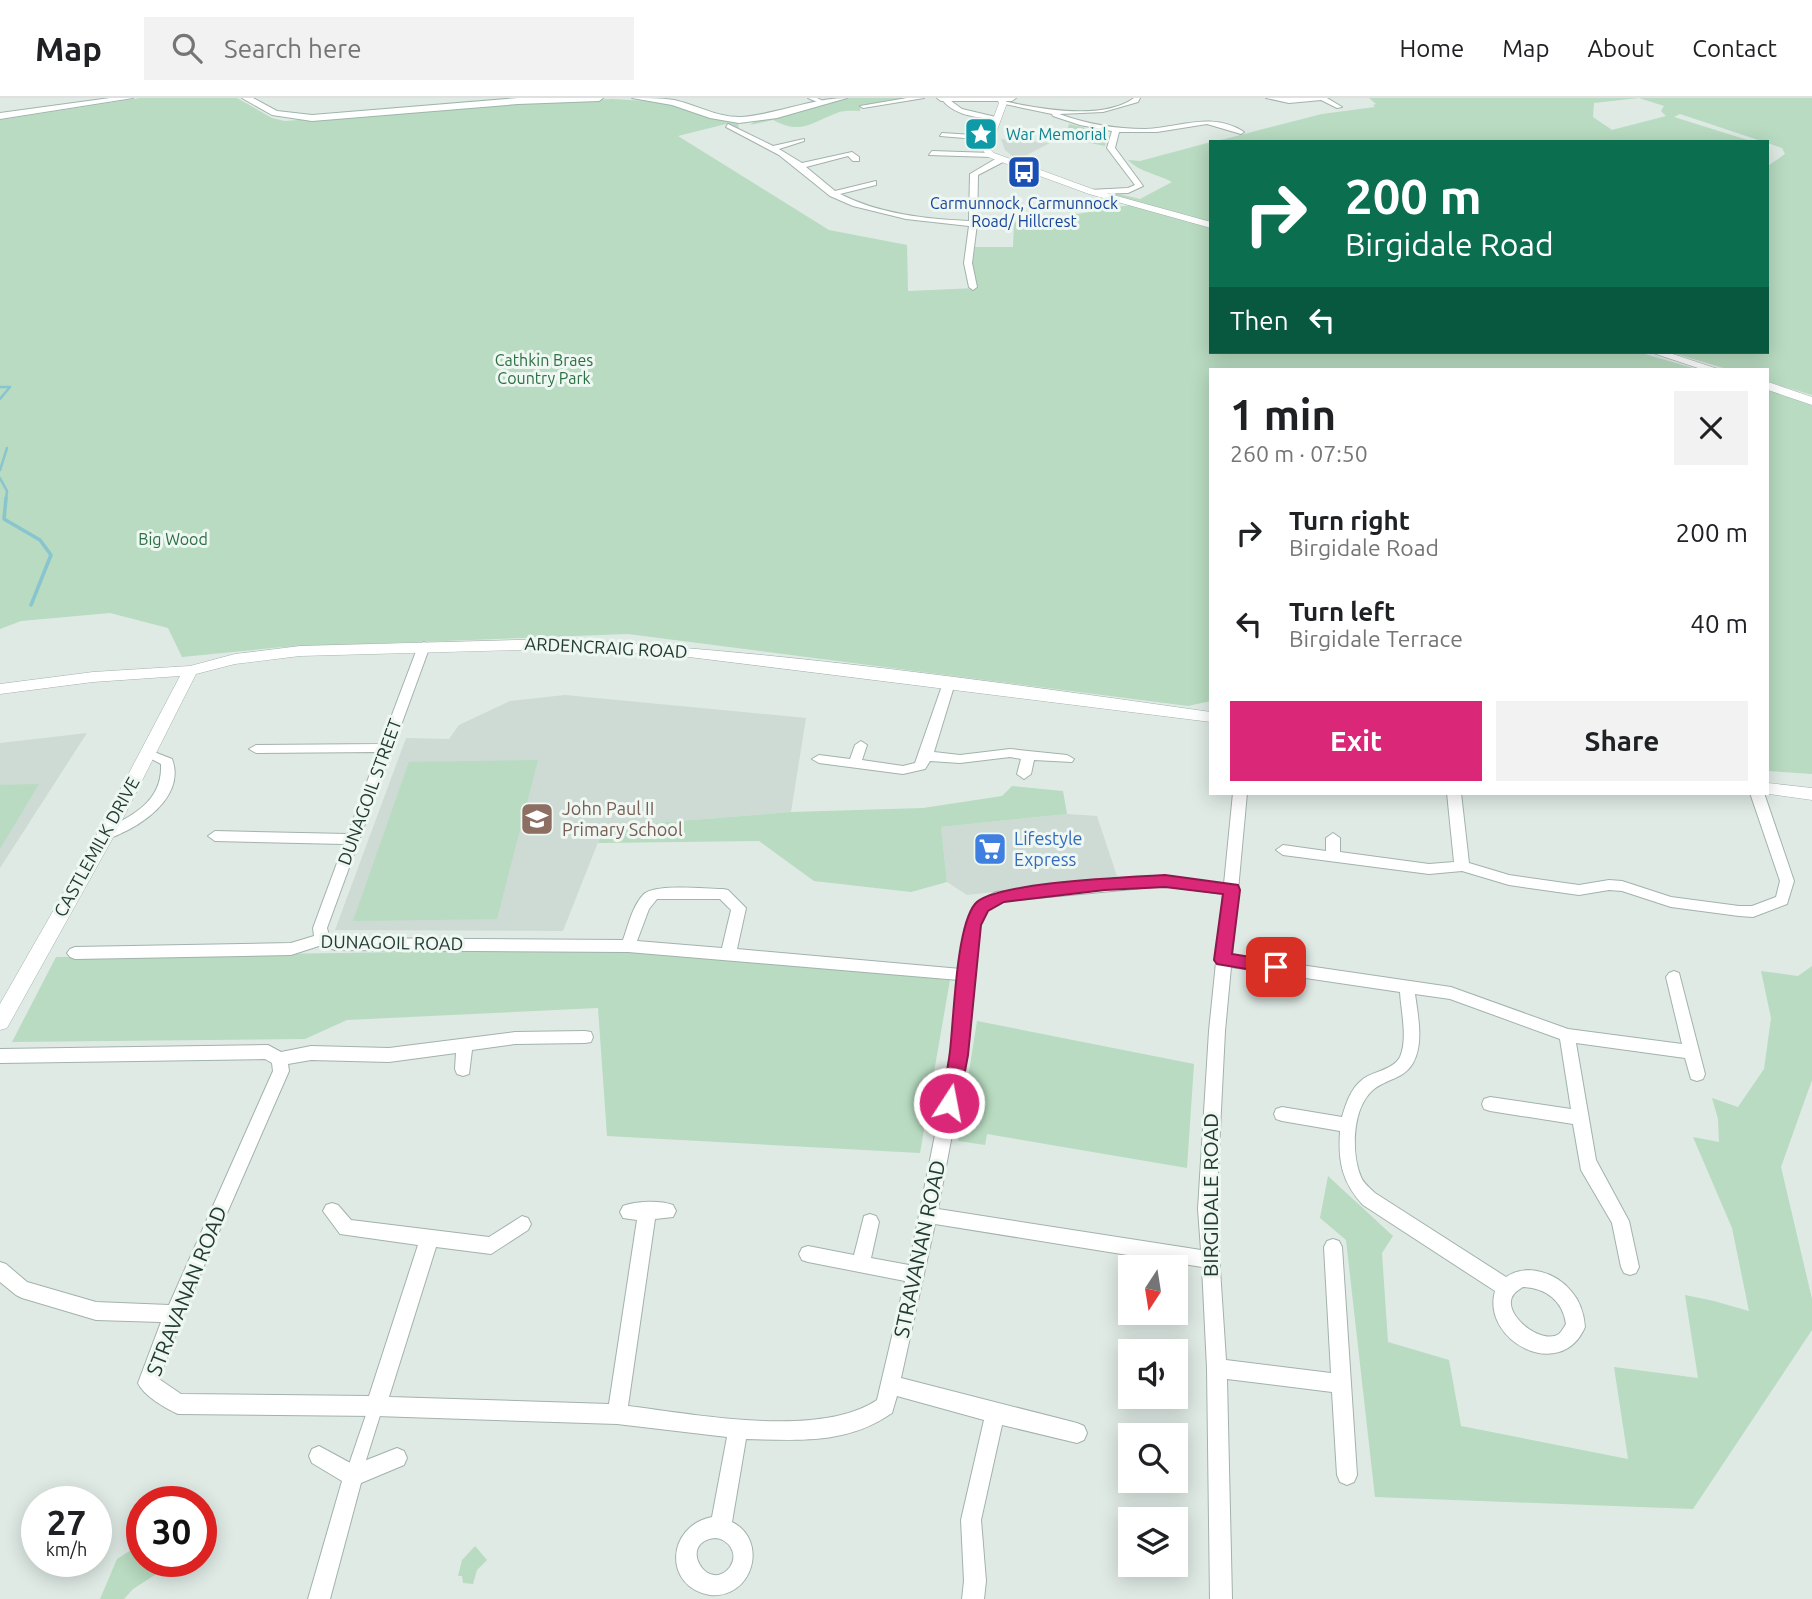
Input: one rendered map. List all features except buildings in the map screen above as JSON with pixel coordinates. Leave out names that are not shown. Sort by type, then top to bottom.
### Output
[{"type":"main road","points":[[0,116],[129,98]]},
{"type":"main road","points":[[246,98],[275,113],[312,118],[518,101],[599,98]]},
{"type":"main road","points":[[636,98],[668,99],[713,116],[744,120],[843,98]]},
{"type":"main road","points":[[942,98],[1006,99]]},
{"type":"street","points":[[811,98],[824,103]]},
{"type":"street","points":[[863,106],[921,98]]},
{"type":"street","points":[[942,98],[957,109],[997,118]]},
{"type":"street","points":[[995,158],[986,149],[1006,99],[1045,113],[1083,113],[1118,108],[1136,101],[1137,98]]},
{"type":"street","points":[[1269,98],[1289,102],[1322,98],[1339,107]]},
{"type":"street","points":[[1055,115],[1116,130],[1157,130],[1210,121],[1240,130]]},
{"type":"street","points":[[744,120],[744,132]]},
{"type":"street","points":[[728,126],[774,148],[833,194],[854,204],[917,218],[973,225]]},
{"type":"street","points":[[1092,192],[1104,189],[1126,191],[1136,188],[1139,182],[1111,148],[1116,130]]},
{"type":"street","points":[[942,135],[989,138]]},
{"type":"street","points":[[774,148],[802,140]]},
{"type":"street","points":[[932,153],[995,158],[1092,192],[1209,224]]},
{"type":"street","points":[[800,166],[849,154],[856,159]]},
{"type":"street","points":[[972,287],[968,263],[973,225],[974,173],[995,158]]},
{"type":"street","points":[[833,194],[873,183]]},
{"type":"street","points":[[1126,191],[1138,198]]},
{"type":"street","points":[[1663,354],[1709,368]]},
{"type":"street","points":[[1769,386],[1812,401]]},
{"type":"street","name":"ARDENCRAIG ROAD","points":[[0,689],[93,677],[190,670],[235,659],[300,651],[551,644],[673,650],[1209,717]]},
{"type":"street","name":"DUNAGOIL STREET","points":[[322,939],[320,928],[424,646]]},
{"type":"street","name":"CASTLEMILK DRIVE","points":[[0,1022],[6,1000],[106,834],[190,670]]},
{"type":"street","points":[[819,759],[911,770],[920,766],[926,756],[949,683]]},
{"type":"street","points":[[855,764],[861,745]]},
{"type":"street","points":[[256,749],[387,748]]},
{"type":"street","points":[[926,756],[960,759],[1010,753],[1067,759]]},
{"type":"street","points":[[106,834],[133,822],[150,810],[163,792],[170,775],[167,762],[149,754]]},
{"type":"street","points":[[1024,774],[1028,755]]},
{"type":"street","points":[[1769,789],[1812,794]]},
{"type":"street","name":"BIRGIDALE ROAD","points":[[1221,1599],[1217,1368],[1207,1209],[1211,1114],[1223,960],[1240,795]]},
{"type":"street","points":[[1454,795],[1462,866]]},
{"type":"street","points":[[1283,850],[1429,869],[1462,866],[1508,880],[1578,890],[1609,885],[1622,886],[1671,902],[1753,912],[1782,900],[1787,881],[1758,795]]},
{"type":"street","points":[[215,836],[354,839]]},
{"type":"street","points":[[1333,838],[1333,857]]},
{"type":"street","name":"STRAVANAN ROAD","points":[[279,1059],[281,1071],[174,1314],[148,1383],[178,1404],[376,1406],[617,1414],[738,1429],[807,1430],[852,1424],[877,1414],[885,1406],[891,1385],[916,1275],[959,1055],[973,925],[982,906],[1001,897],[1105,884],[1165,881],[1232,890]]},
{"type":"street","points":[[628,946],[642,908],[649,897],[665,892],[723,894],[738,908],[728,954]]},
{"type":"street","name":"DUNAGOIL ROAD","points":[[75,953],[291,949],[322,939],[335,944],[628,946],[966,975]]},
{"type":"street","points":[[1223,960],[1408,986],[1464,997],[1567,1035],[1692,1052]]},
{"type":"street","points":[[1674,977],[1697,1074]]},
{"type":"street","points":[[1408,986],[1410,1045],[1407,1060],[1400,1068],[1367,1085],[1350,1109],[1348,1125],[1355,1183],[1369,1199],[1505,1287]]},
{"type":"street","points":[[1567,1035],[1590,1170],[1620,1221],[1630,1267]]},
{"type":"street","points":[[0,1056],[268,1052],[279,1059],[311,1053],[389,1055],[514,1038],[585,1037]]},
{"type":"street","points":[[463,1069],[464,1046]]},
{"type":"street","points":[[1490,1104],[1581,1118]]},
{"type":"street","points":[[1282,1114],[1348,1125]]},
{"type":"street","points":[[332,1211],[346,1228],[491,1246],[522,1224]]},
{"type":"street","points":[[617,1414],[638,1212],[667,1212]]},
{"type":"street","points":[[927,1215],[1209,1260]]},
{"type":"street","points":[[861,1264],[870,1222]]},
{"type":"street","points":[[319,1599],[353,1476],[429,1240]]},
{"type":"street","points":[[1333,1248],[1347,1475]]},
{"type":"street","points":[[808,1254],[916,1275]]},
{"type":"street","points":[[0,1270],[22,1289],[96,1311],[174,1314]]},
{"type":"street","points":[[1217,1368],[1343,1384]]},
{"type":"street","points":[[891,1385],[1077,1433]]},
{"type":"street","points":[[973,1599],[975,1581],[971,1520],[995,1413]]},
{"type":"street","points":[[720,1526],[738,1429]]},
{"type":"street","points":[[319,1456],[353,1476]]},
{"type":"street","points":[[353,1476],[397,1458]]},
{"type":"shaded area","points":[[1001,139],[1050,143],[1017,160],[1005,150]]},
{"type":"shaded area","name":"John Paul II Primary School","points":[[565,695],[806,718],[791,812],[604,827],[563,931],[335,930],[406,738],[449,739],[459,725],[510,701]]},
{"type":"shaded area","points":[[87,733],[0,868],[0,743]]},
{"type":"shaded area","points":[[1067,814],[1097,816],[1118,879],[967,895],[947,882],[941,827]]},
{"type":"green space","name":"Cathkin Braes Country Park","points":[[140,98],[237,98],[272,118],[285,121],[554,101],[612,99],[664,102],[738,123],[739,129],[726,124],[678,136],[829,230],[907,245],[908,291],[977,288],[972,268],[975,247],[1013,247],[1014,222],[1037,221],[1130,205],[1209,227],[1209,354],[1645,354],[1693,368],[1209,368],[1209,701],[1188,706],[628,634],[283,647],[182,657],[168,628],[110,613],[21,621],[0,629],[0,120]]},
{"type":"green space","points":[[847,98],[916,98],[861,105],[860,111],[840,112],[806,126],[791,127],[773,120],[750,125],[754,122]]},
{"type":"green space","points":[[1369,98],[1639,98],[1812,98],[1812,395],[1769,382],[1769,368],[1724,368],[1677,354],[1769,354],[1769,165],[1785,154],[1782,148],[1769,144],[1769,140],[1758,140],[1680,114],[1674,117],[1748,140],[1221,140],[1322,114],[1375,107],[1373,105],[1376,104]],"holes":[[[1639,98],[1664,106],[1661,111],[1666,116],[1612,130],[1593,117],[1594,103]]]},
{"type":"green space","points":[[1069,124],[1108,133],[1105,146],[1065,138]]},
{"type":"green space","points":[[1209,143],[1209,222],[1104,193],[1107,191],[1140,199],[1172,182],[1128,160],[1140,161]]},
{"type":"green space","points":[[1769,390],[1812,404],[1812,774],[1769,771]]},
{"type":"green space","points":[[538,760],[497,919],[353,921],[409,762]]},
{"type":"green space","points":[[39,784],[0,849],[0,785]]},
{"type":"green space","points":[[1012,786],[1063,791],[1067,814],[941,827],[947,882],[911,892],[814,881],[759,841],[598,843],[604,827],[791,812],[923,808],[1002,796]]},
{"type":"green space","points":[[617,949],[950,980],[920,1153],[607,1136],[598,1008],[347,1020],[305,1039],[12,1042],[56,957]]},
{"type":"green space","points":[[1812,966],[1812,1080],[1781,1167],[1812,1299],[1812,1330],[1693,1509],[1375,1497],[1346,1240],[1320,1218],[1328,1176],[1393,1236],[1382,1253],[1388,1342],[1449,1360],[1461,1426],[1628,1459],[1614,1367],[1698,1378],[1685,1295],[1749,1311],[1732,1228],[1693,1137],[1719,1142],[1718,1119],[1712,1098],[1738,1107],[1764,1069],[1771,1018],[1761,971],[1798,976]]},
{"type":"green space","points":[[977,1021],[1194,1064],[1187,1168],[987,1134],[985,1145],[958,1141]]},
{"type":"green space","points":[[475,1546],[487,1560],[477,1570],[473,1584],[463,1583],[462,1576],[458,1576],[462,1560]]},
{"type":"green space","points":[[126,1553],[126,1577],[152,1577],[133,1589],[124,1599],[100,1599],[109,1577],[112,1577],[117,1559]]},
{"type":"waterway","points":[[0,387],[10,387],[0,399]]},
{"type":"waterway","points":[[0,470],[7,448]]},
{"type":"waterway","points":[[0,478],[7,491],[6,499]]},
{"type":"waterway","points":[[6,498],[4,519],[40,540],[51,555],[31,605]]},
{"type":"place","name":"War Memorial","points":[[981,134]]},
{"type":"place","name":"Carmunnock, Carmunnock Road/ Hillcrest","points":[[1024,172]]},
{"type":"place","name":"John Paul II Primary School","points":[[537,819]]},
{"type":"place","name":"Lifestyle Express","points":[[990,849]]},
{"type":"route","points":[[949,1103],[959,1055],[973,925],[982,906],[1001,897],[1105,884],[1165,881],[1232,890],[1223,960],[1276,967]]},
{"type":"park label","name":"Big Wood","points":[[173,539]]}]
